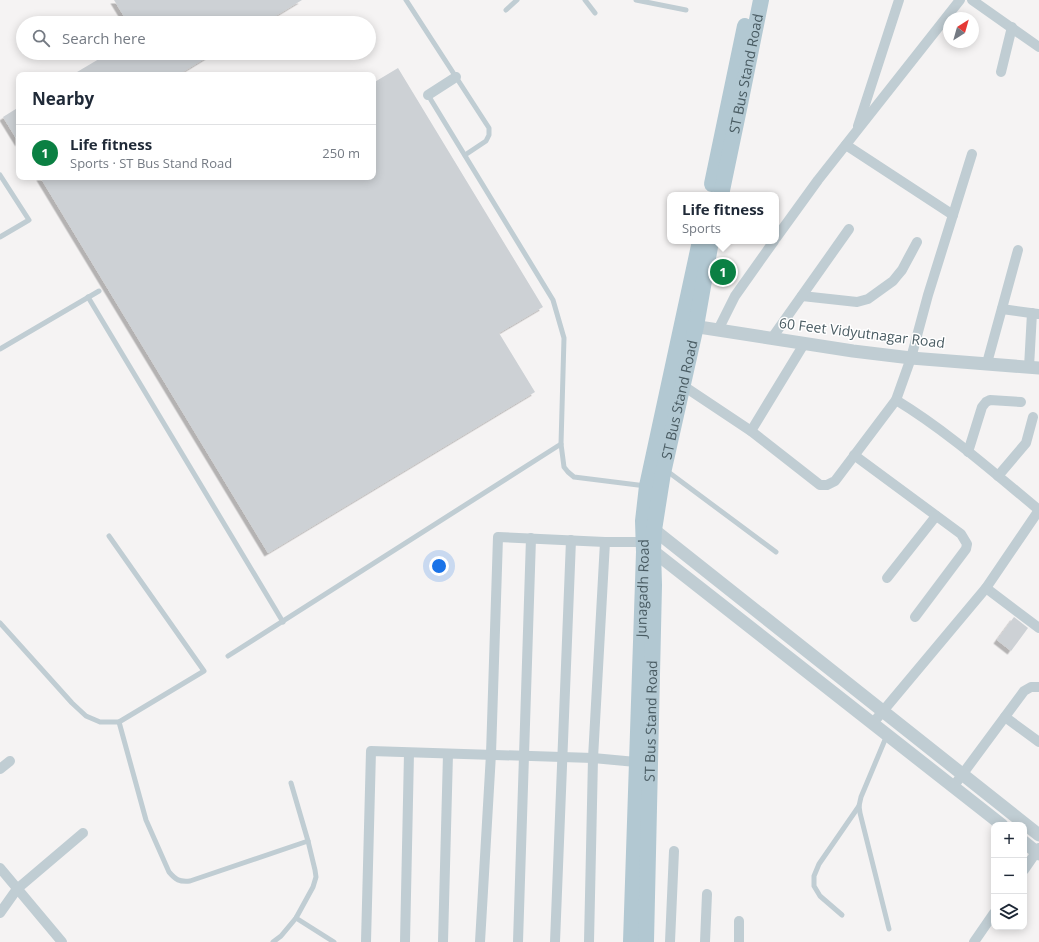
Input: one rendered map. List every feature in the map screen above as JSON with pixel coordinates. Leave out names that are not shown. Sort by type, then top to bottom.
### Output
[{"type":"main road","points":[[710,192],[750,0]]},
{"type":"main road","name":"ST Bus Stand Road","points":[[721,192],[761,0]]},
{"type":"main road","name":"Junagadh Road","points":[[649,526],[647,486],[670,377],[689,325],[700,244]]},
{"type":"main road","name":"ST Bus Stand Road","points":[[646,942],[654,585],[648,547],[649,526],[665,469],[684,386],[689,325],[710,244]]},
{"type":"main road","name":"Junagadh Road","points":[[631,942],[644,560],[648,547]]},
{"type":"street","points":[[855,134],[899,0]]},
{"type":"street","points":[[779,234],[818,180],[960,0]]},
{"type":"street","points":[[972,0],[1039,47]]},
{"type":"street","points":[[1001,72],[1012,28]]},
{"type":"street","points":[[428,95],[456,77]]},
{"type":"street","points":[[846,145],[953,215]]},
{"type":"street","points":[[670,377],[751,431],[820,485],[828,485],[835,481],[896,400],[911,358],[928,295],[972,154]]},
{"type":"street","points":[[772,338],[849,229]]},
{"type":"street","points":[[802,296],[857,302],[868,299],[893,281],[902,270],[917,242]]},
{"type":"street","points":[[718,330],[735,296],[772,244]]},
{"type":"street","points":[[986,363],[1018,250]]},
{"type":"street","points":[[1002,309],[1036,314],[1034,367]]},
{"type":"street","name":"60 Feet Vidyutnagar Road","points":[[689,325],[853,351],[911,358],[1034,367]]},
{"type":"street","points":[[751,431],[804,344]]},
{"type":"street","points":[[873,723],[986,588],[1039,510],[968,452],[915,412],[896,400]]},
{"type":"street","points":[[968,452],[982,407],[986,402],[990,400],[1021,402]]},
{"type":"street","points":[[998,476],[1026,443],[1033,417]]},
{"type":"street","points":[[854,455],[962,534],[967,544],[966,548],[915,617]]},
{"type":"street","points":[[887,578],[936,516]]},
{"type":"street","points":[[649,526],[1039,835]]},
{"type":"street","points":[[480,942],[491,754],[498,537],[606,542],[648,547],[998,822]]},
{"type":"street","points":[[518,942],[531,538]]},
{"type":"street","points":[[555,942],[571,540]]},
{"type":"street","points":[[589,942],[593,758],[606,542]]},
{"type":"street","points":[[986,588],[1039,628]]},
{"type":"street","points":[[953,786],[1024,691],[1031,687],[1039,688]]},
{"type":"street","points":[[1005,717],[1039,742]]},
{"type":"street","points":[[366,942],[372,751],[593,758],[636,762]]},
{"type":"street","points":[[405,942],[409,752]]},
{"type":"street","points":[[443,942],[448,754]]},
{"type":"street","points":[[0,770],[10,761]]},
{"type":"street","points":[[989,815],[999,802]]},
{"type":"street","points":[[0,913],[17,888],[83,832]]},
{"type":"street","points":[[1027,844],[1038,851],[1027,866]]},
{"type":"street","points":[[670,942],[674,851]]},
{"type":"street","points":[[0,868],[62,942]]},
{"type":"street","points":[[705,942],[707,894]]},
{"type":"street","points":[[975,942],[991,918]]},
{"type":"street","points":[[738,942],[739,921]]},
{"type":"lane","points":[[406,0],[489,128],[489,135],[486,141],[465,155]]},
{"type":"lane","points":[[506,10],[517,0]]},
{"type":"lane","points":[[586,0],[596,13]]},
{"type":"lane","points":[[636,0],[686,10]]},
{"type":"lane","points":[[428,95],[553,300],[564,338],[561,444],[564,467],[574,477],[647,486]]},
{"type":"lane","points":[[0,175],[29,220],[0,237]]},
{"type":"lane","points":[[0,349],[99,291]]},
{"type":"lane","points":[[88,297],[282,622]]},
{"type":"lane","points":[[228,656],[561,444]]},
{"type":"lane","points":[[665,469],[776,552]]},
{"type":"lane","points":[[0,623],[72,703],[86,716],[100,722],[119,722],[204,671],[109,536]]},
{"type":"lane","points":[[119,722],[146,820],[168,872],[174,879],[183,882],[190,881],[308,841]]},
{"type":"lane","points":[[888,735],[861,797],[859,806],[889,929]]},
{"type":"lane","points":[[273,942],[281,936],[296,918],[313,887],[316,877],[316,870],[291,783]]},
{"type":"lane","points":[[842,915],[820,896],[814,886],[814,876],[819,864],[859,806]]},
{"type":"lane","points":[[296,918],[334,942]]},
{"type":"building","points":[[114,0],[302,0],[276,16],[124,16]]},
{"type":"building","points":[[97,60],[203,60],[183,72],[77,72]]},
{"type":"building","points":[[398,68],[543,307],[499,333],[535,392],[268,553],[42,180],[376,180],[376,81]]},
{"type":"building","points":[[16,109],[16,138],[3,117]]},
{"type":"building","points":[[1014,617],[1028,628],[1011,651],[997,640]]},
{"type":"place","name":"Life fitness","points":[[723,272]]}]
